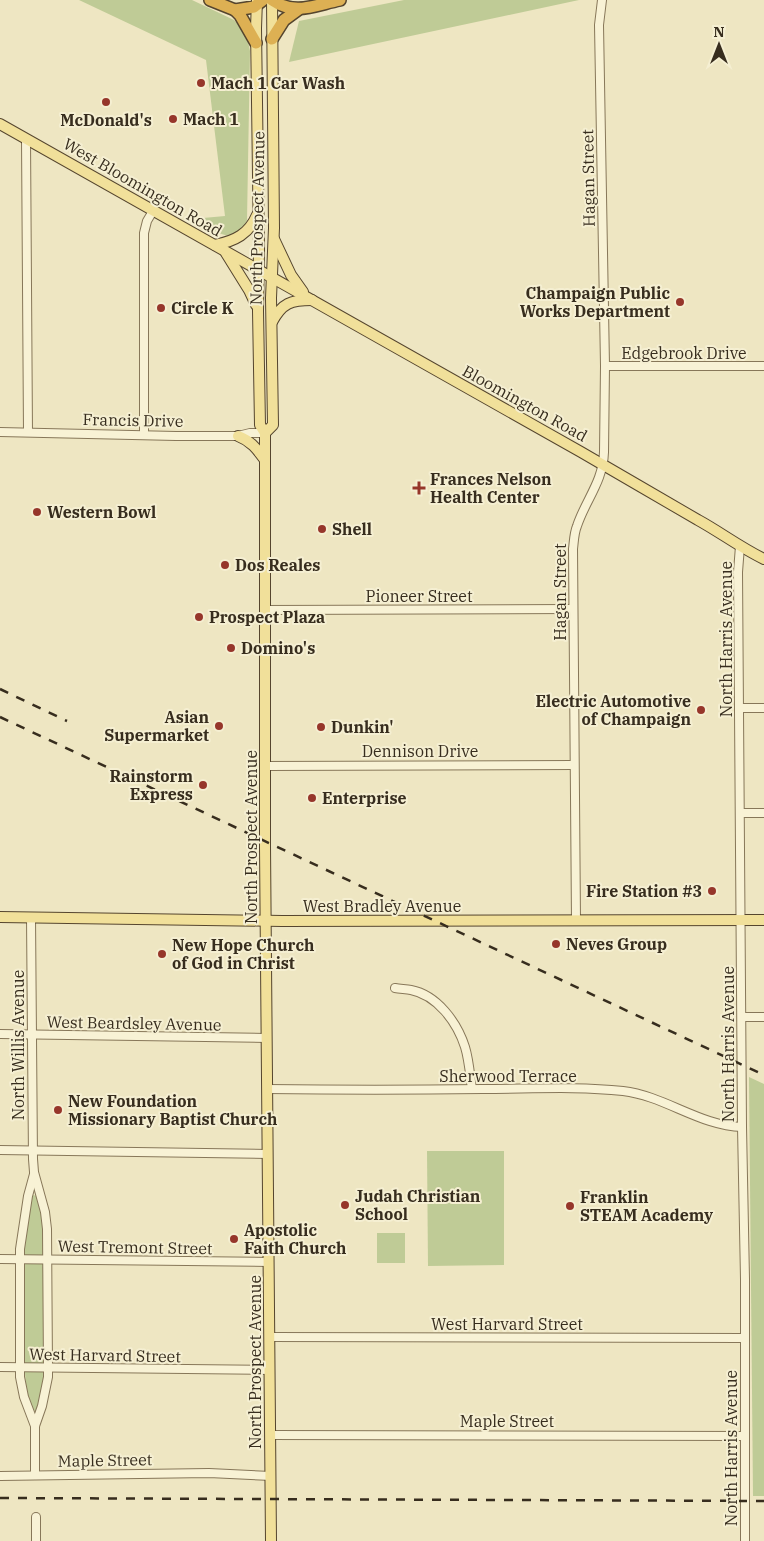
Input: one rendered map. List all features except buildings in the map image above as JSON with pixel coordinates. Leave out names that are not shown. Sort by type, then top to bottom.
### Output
[{"type":"highway","points":[[210,0],[236,10],[256,43]]},
{"type":"highway","points":[[272,0],[284,7],[299,9],[340,0]]},
{"type":"highway","points":[[236,10],[259,2]]},
{"type":"highway","points":[[272,39],[284,20],[299,9]]},
{"type":"main road","name":"North Prospect Avenue","points":[[265,433],[273,425],[271,323],[271,276],[274,238],[272,0]]},
{"type":"main road","name":"North Prospect Avenue","points":[[259,2],[256,43],[259,211],[258,311],[260,425],[265,433],[266,461],[266,921],[271,1541]]},
{"type":"main road","name":"West Bloomington Road","points":[[0,124],[271,276]]},
{"type":"main road","points":[[215,245],[243,236],[251,227],[259,211]]},
{"type":"main road","points":[[271,323],[285,304],[309,298],[291,275],[274,238]]},
{"type":"main road","points":[[226,252],[252,296],[258,311]]},
{"type":"main road","name":"Bloomington Road","points":[[271,276],[604,465],[740,546],[764,558]]},
{"type":"main road","points":[[238,436],[250,442],[266,461]]},
{"type":"main road","name":"West Bradley Avenue","points":[[0,916],[266,921],[764,920]]},
{"type":"street","name":"Hagan Street","points":[[576,920],[573,549],[575,531],[600,478],[604,465],[605,366],[599,25],[602,0]]},
{"type":"street","points":[[26,138],[28,432]]},
{"type":"street","points":[[144,435],[144,233],[147,221],[153,211]]},
{"type":"street","name":"Edgebrook Drive","points":[[605,366],[764,366]]},
{"type":"street","name":"Francis Drive","points":[[0,432],[238,436],[250,433],[265,433]]},
{"type":"street","name":"North Harris Avenue","points":[[740,546],[738,572],[745,1541]]},
{"type":"street","name":"Pioneer Street","points":[[266,610],[573,609]]},
{"type":"street","points":[[740,708],[764,708]]},
{"type":"street","name":"Dennison Drive","points":[[266,766],[574,765]]},
{"type":"street","points":[[741,813],[764,813]]},
{"type":"street","name":"North Willis Avenue","points":[[31,917],[33,1150],[34,1172],[46,1212],[48,1368],[42,1406],[35,1426]]},
{"type":"street","points":[[395,988],[412,990],[426,995],[452,1020],[465,1046],[472,1089]]},
{"type":"street","points":[[742,1018],[764,1018]]},
{"type":"street","name":"West Beardsley Avenue","points":[[0,1034],[267,1038]]},
{"type":"street","name":"Sherwood Terrace","points":[[268,1090],[567,1089],[623,1091],[668,1104],[716,1124],[742,1127]]},
{"type":"street","points":[[0,1150],[268,1154]]},
{"type":"street","name":"North Willis Avenue","points":[[34,1172],[20,1249],[20,1368],[22,1387],[35,1426],[35,1475]]},
{"type":"street","name":"West Tremont Street","points":[[0,1259],[269,1262]]},
{"type":"street","name":"West Harvard Street","points":[[270,1337],[745,1338]]},
{"type":"street","name":"West Harvard Street","points":[[0,1367],[270,1370]]},
{"type":"street","name":"Maple Street","points":[[270,1435],[744,1436]]},
{"type":"street","name":"Maple Street","points":[[0,1476],[209,1473],[271,1476]]},
{"type":"street","points":[[36,1517],[36,1541]]},
{"type":"green space","points":[[79,0],[192,0],[234,20],[246,32],[250,51],[247,220],[243,230],[232,237],[218,233],[201,223],[203,218],[225,216],[206,60]]},
{"type":"green space","points":[[404,0],[579,0],[289,62],[299,21]]},
{"type":"green space","points":[[749,1077],[764,1084],[764,1496],[753,1496]]},
{"type":"green space","points":[[427,1151],[504,1151],[504,1265],[428,1266]]},
{"type":"green space","points":[[31,1196],[37,1196],[42,1212],[44,1242],[44,1380],[37,1410],[35,1411],[32,1409],[26,1391],[24,1354],[24,1242]]},
{"type":"green space","points":[[377,1233],[405,1233],[405,1263],[377,1263]]},
{"type":"railway","points":[[0,689],[67,721]]},
{"type":"railway","points":[[0,717],[764,1075]]},
{"type":"railway","points":[[0,1498],[764,1501]]},
{"type":"place","name":"Mach 1 Car Wash","points":[[201,83]]},
{"type":"place","name":"McDonald's","points":[[106,102]]},
{"type":"place","name":"Mach 1","points":[[173,119]]},
{"type":"place","name":"Champaign Public Works Department","points":[[680,302]]},
{"type":"place","name":"Circle K","points":[[161,308]]},
{"type":"place","name":"Frances Nelson Health Center","points":[[419,488]]},
{"type":"place","name":"Western Bowl","points":[[37,512]]},
{"type":"place","name":"Shell","points":[[322,529]]},
{"type":"place","name":"Dos Reales","points":[[225,565]]},
{"type":"place","name":"Prospect Plaza","points":[[199,617]]},
{"type":"place","name":"Domino's","points":[[231,648]]},
{"type":"place","name":"Electric Automotive of Champaign","points":[[701,710]]},
{"type":"place","name":"Asian Supermarket","points":[[219,726]]},
{"type":"place","name":"Dunkin'","points":[[321,727]]},
{"type":"place","name":"Rainstorm Express","points":[[203,785]]},
{"type":"place","name":"Enterprise","points":[[312,798]]},
{"type":"place","name":"Fire Station #3","points":[[712,891]]},
{"type":"place","name":"Neves Group","points":[[556,944]]},
{"type":"place","name":"New Hope Church of God in Christ","points":[[162,954]]},
{"type":"place","name":"New Foundation Missionary Baptist Church","points":[[58,1110]]},
{"type":"place","name":"Judah Christian School","points":[[345,1205]]},
{"type":"place","name":"Franklin STEAM Academy","points":[[570,1206]]},
{"type":"place","name":"Apostolic Faith Church","points":[[234,1239]]}]
